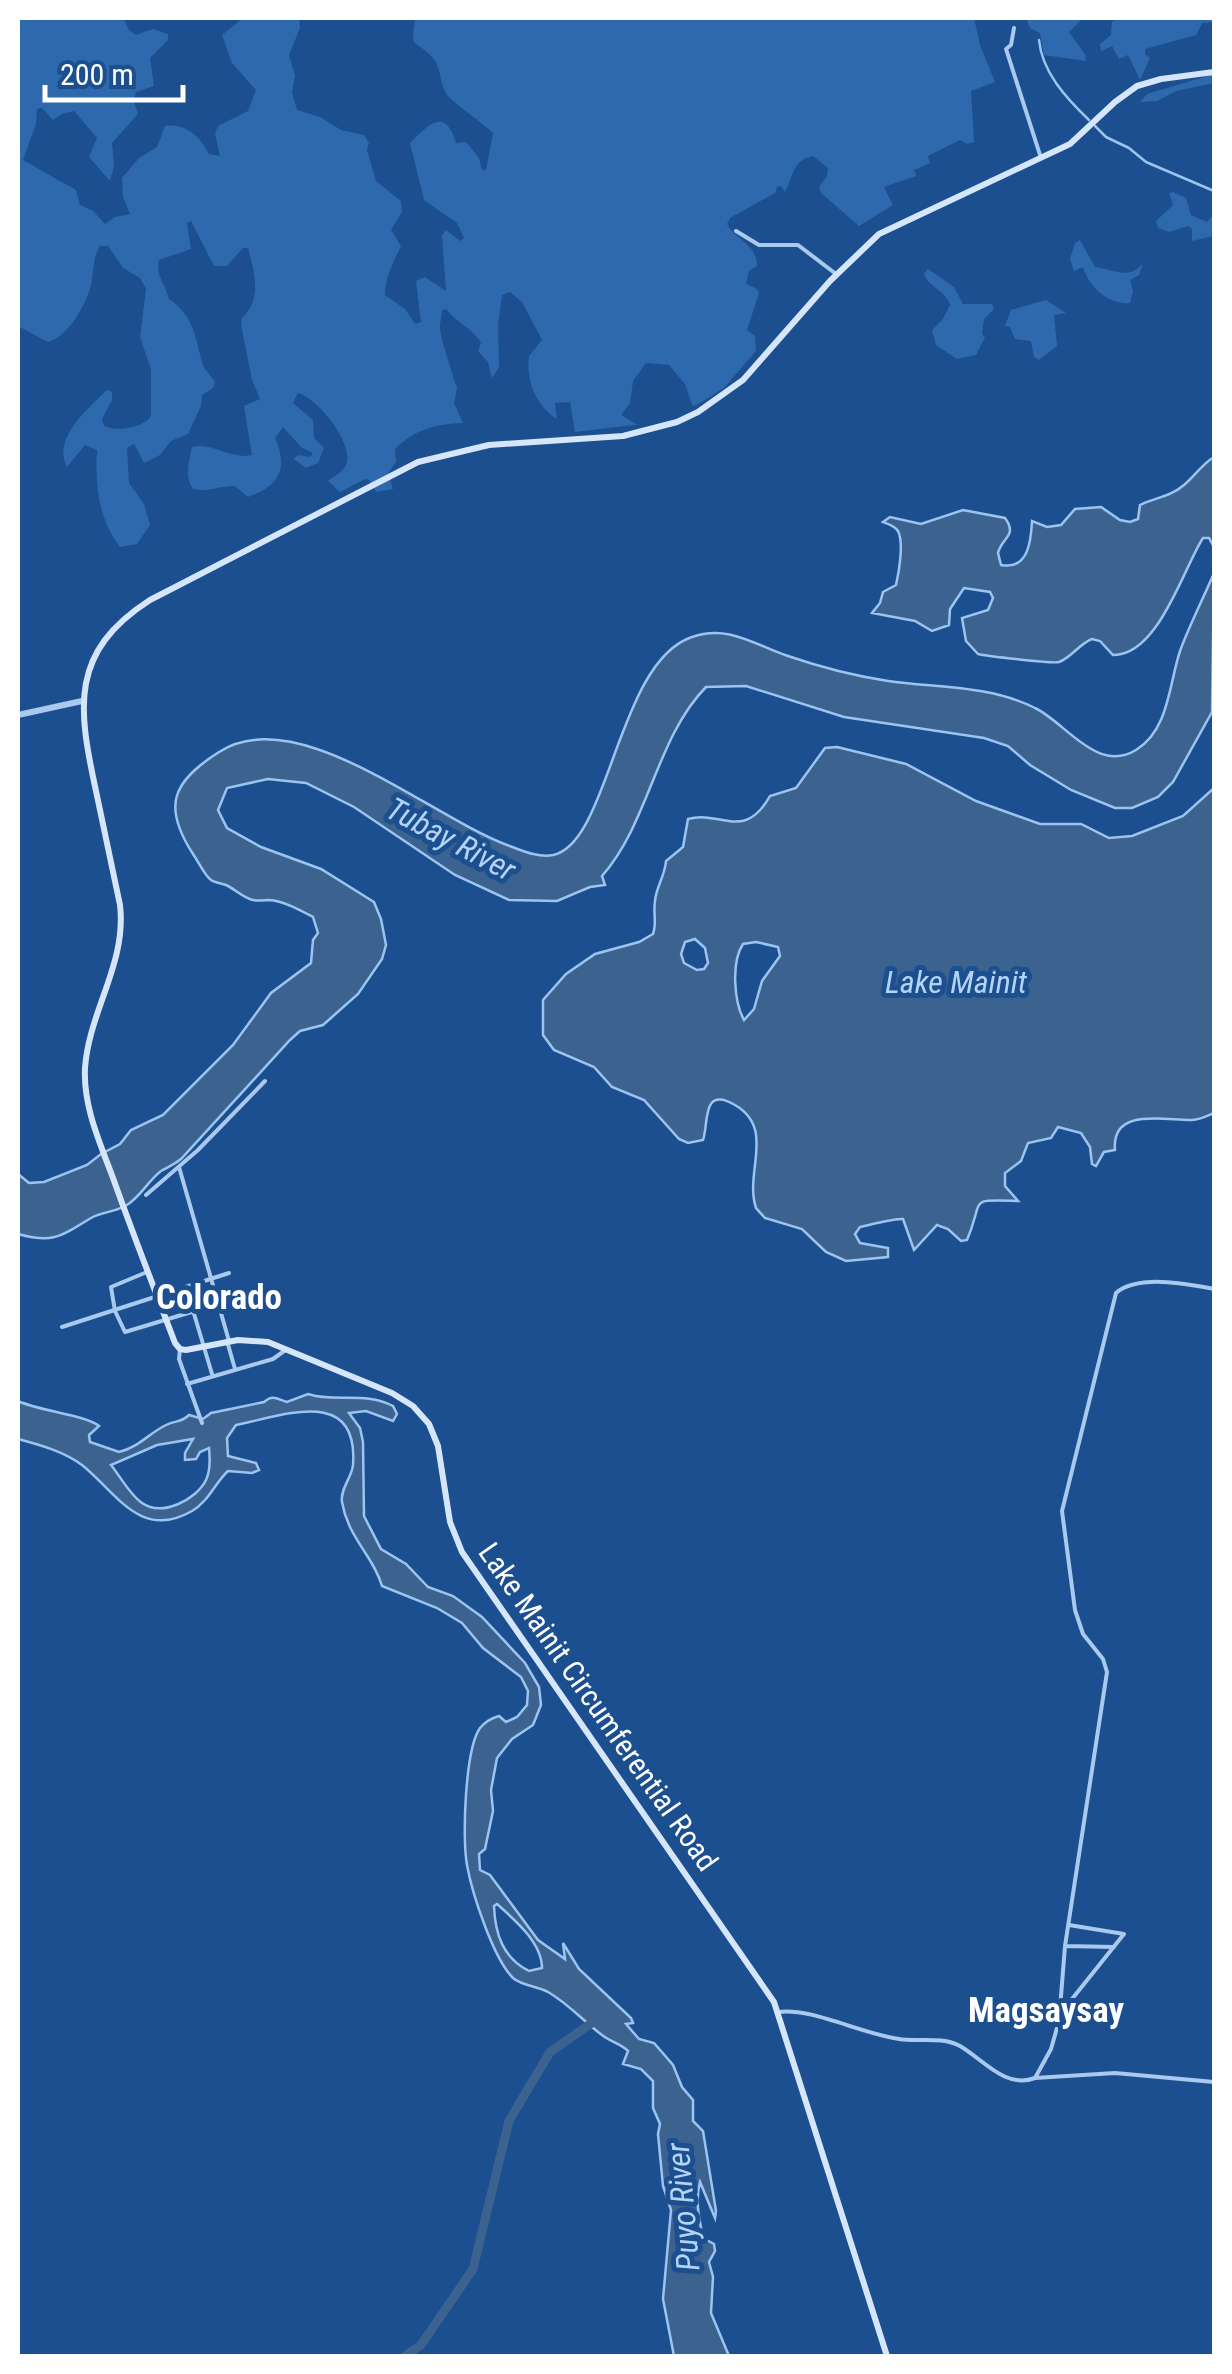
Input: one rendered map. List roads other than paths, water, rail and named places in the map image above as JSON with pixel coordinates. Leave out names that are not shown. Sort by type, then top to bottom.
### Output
[{"type":"main road","points":[[180,1349],[125,1211],[86,1094],[87,1054],[122,926],[84,733],[82,700],[88,676],[110,632],[125,616],[150,600],[418,462],[489,445],[623,436],[661,427],[698,412],[743,380],[836,274],[879,234],[1077,139],[1137,86],[1214,72]]},
{"type":"main road","name":"Lake Mainit Circumferential Road","points":[[180,1349],[256,1340],[392,1394],[425,1418],[438,1446],[450,1522],[462,1552],[778,2012],[888,2356]]},
{"type":"street","points":[[1014,28],[1012,45],[1006,49],[1041,158]]},
{"type":"street","points":[[736,231],[759,245],[798,245],[836,274]]},
{"type":"street","points":[[18,715],[82,700]]},
{"type":"street","points":[[146,1195],[179,1168],[265,1081]]},
{"type":"street","points":[[179,1168],[235,1369]]},
{"type":"street","points":[[148,1272],[113,1284],[115,1311],[124,1332],[218,1304]]},
{"type":"street","points":[[62,1327],[229,1273]]},
{"type":"street","points":[[1035,2078],[1051,2049],[1060,2014],[1065,1946],[1107,1672],[1103,1659],[1083,1634],[1075,1610],[1062,1516],[1067,1486],[1116,1294],[1122,1287],[1138,1284],[1214,1290]]},
{"type":"street","points":[[186,1287],[212,1376]]},
{"type":"street","points":[[180,1349],[179,1360],[202,1423]]},
{"type":"street","points":[[188,1384],[273,1358],[287,1350]]},
{"type":"street","points":[[1060,2014],[1124,1936],[1123,1932],[1068,1925]]},
{"type":"street","points":[[1065,1946],[1114,1947]]},
{"type":"street","points":[[778,2012],[798,2010],[900,2040],[951,2042],[1000,2075],[1022,2081],[1115,2074],[1214,2082]]},
{"type":"water","points":[[1214,457],[1214,547],[1209,538],[1203,538],[1156,627],[1129,652],[1113,655],[1100,641],[1092,639],[1059,662],[978,654],[966,641],[962,618],[988,610],[993,598],[990,592],[964,588],[950,609],[949,625],[932,631],[915,621],[872,613],[883,592],[896,585],[901,543],[897,529],[883,522],[890,517],[921,524],[963,510],[1005,518],[1010,533],[998,553],[1001,565],[1010,565],[1026,553],[1032,521],[1047,527],[1061,525],[1075,509],[1101,507],[1130,522],[1138,519],[1140,505],[1179,489]]},
{"type":"water","name":"Tubay River","points":[[1214,573],[1212,712],[1173,782],[1158,797],[1132,808],[1115,808],[1071,790],[1008,746],[984,738],[844,717],[746,686],[706,687],[675,731],[631,831],[602,876],[605,885],[557,901],[509,900],[455,875],[354,807],[306,783],[268,779],[227,788],[218,810],[227,828],[261,847],[321,869],[374,902],[386,945],[382,959],[358,994],[323,1025],[300,1031],[290,1040],[181,1159],[156,1175],[132,1201],[57,1236],[18,1234],[18,1174],[29,1183],[44,1182],[87,1165],[120,1144],[131,1130],[163,1115],[233,1045],[271,993],[311,963],[313,940],[318,933],[313,917],[280,902],[249,899],[213,881],[183,837],[175,809],[177,796],[191,774],[219,752],[251,740],[286,741],[324,752],[507,845],[553,855],[572,843],[588,819],[630,714],[647,680],[667,653],[692,637],[718,633],[850,674],[1000,695],[1035,708],[1095,751],[1122,756],[1147,741],[1162,719],[1180,651]]},
{"type":"water","name":"Lake Mainit","points":[[837,747],[906,764],[976,801],[1040,824],[1081,824],[1109,838],[1132,836],[1183,816],[1214,788],[1214,1113],[1195,1120],[1131,1121],[1116,1136],[1115,1150],[1104,1152],[1096,1166],[1081,1133],[1058,1127],[1051,1138],[1028,1143],[1021,1161],[1005,1173],[1005,1186],[1018,1201],[991,1200],[980,1204],[967,1240],[961,1241],[937,1225],[914,1250],[903,1219],[888,1221],[860,1227],[855,1234],[860,1243],[888,1248],[888,1257],[846,1261],[826,1252],[802,1229],[765,1218],[756,1208],[754,1126],[735,1105],[724,1100],[712,1103],[703,1140],[688,1143],[679,1139],[644,1100],[612,1087],[594,1067],[554,1050],[543,1035],[543,1000],[566,974],[595,954],[653,934],[656,896],[666,861],[683,847],[688,819],[751,818],[770,796],[796,788],[825,748]],"holes":[[[695,939],[705,948],[708,963],[704,969],[684,963],[681,954],[685,942]],[[756,942],[778,947],[780,956],[762,981],[754,1009],[744,1020],[735,971],[743,944]]]},
{"type":"water","name":"Puyo River","points":[[308,1394],[372,1399],[393,1406],[397,1414],[393,1421],[366,1411],[349,1413],[360,1428],[363,1442],[364,1516],[381,1549],[406,1564],[428,1587],[453,1596],[482,1617],[525,1663],[539,1687],[541,1705],[533,1725],[512,1739],[497,1758],[491,1790],[493,1811],[485,1849],[479,1854],[480,1870],[490,1875],[538,1940],[565,1959],[563,1943],[579,1969],[631,2018],[633,2023],[626,2024],[639,2039],[654,2043],[673,2065],[682,2087],[693,2100],[693,2121],[703,2131],[716,2211],[715,2218],[700,2182],[698,2203],[703,2238],[714,2244],[715,2251],[709,2262],[713,2277],[711,2313],[729,2356],[674,2356],[663,2299],[671,2210],[663,2186],[653,2081],[641,2069],[623,2064],[628,2051],[563,2002],[513,1978],[491,1941],[473,1892],[467,1865],[465,1816],[475,1739],[491,1719],[499,1716],[506,1722],[517,1717],[527,1705],[528,1691],[521,1677],[483,1648],[462,1623],[437,1608],[382,1586],[345,1515],[343,1492],[353,1465],[352,1440],[344,1424],[331,1415],[314,1412],[236,1425],[227,1438],[228,1456],[256,1463],[259,1470],[228,1471],[198,1507],[174,1519],[158,1520],[130,1509],[75,1460],[18,1439],[18,1401],[93,1422],[99,1426],[89,1435],[90,1442],[119,1452],[189,1415],[203,1419],[211,1413],[273,1398],[287,1402]],"holes":[[[193,1439],[185,1460],[196,1459],[209,1448],[208,1473],[195,1494],[178,1504],[159,1508],[142,1503],[111,1465],[157,1445]],[[497,1904],[533,1941],[542,1968],[529,1971],[507,1952],[496,1926]]]},
{"type":"waterway","points":[[1039,40],[1050,74],[1089,120]]},
{"type":"waterway","points":[[1095,126],[1146,162],[1214,191]]},
{"type":"waterway","points":[[405,2356],[421,2345],[473,2269],[509,2121],[550,2052],[596,2020]]},
{"type":"district","name":"Colorado","points":[[219,1297]]},
{"type":"district","name":"Magsaysay","points":[[1046,2010]]}]
